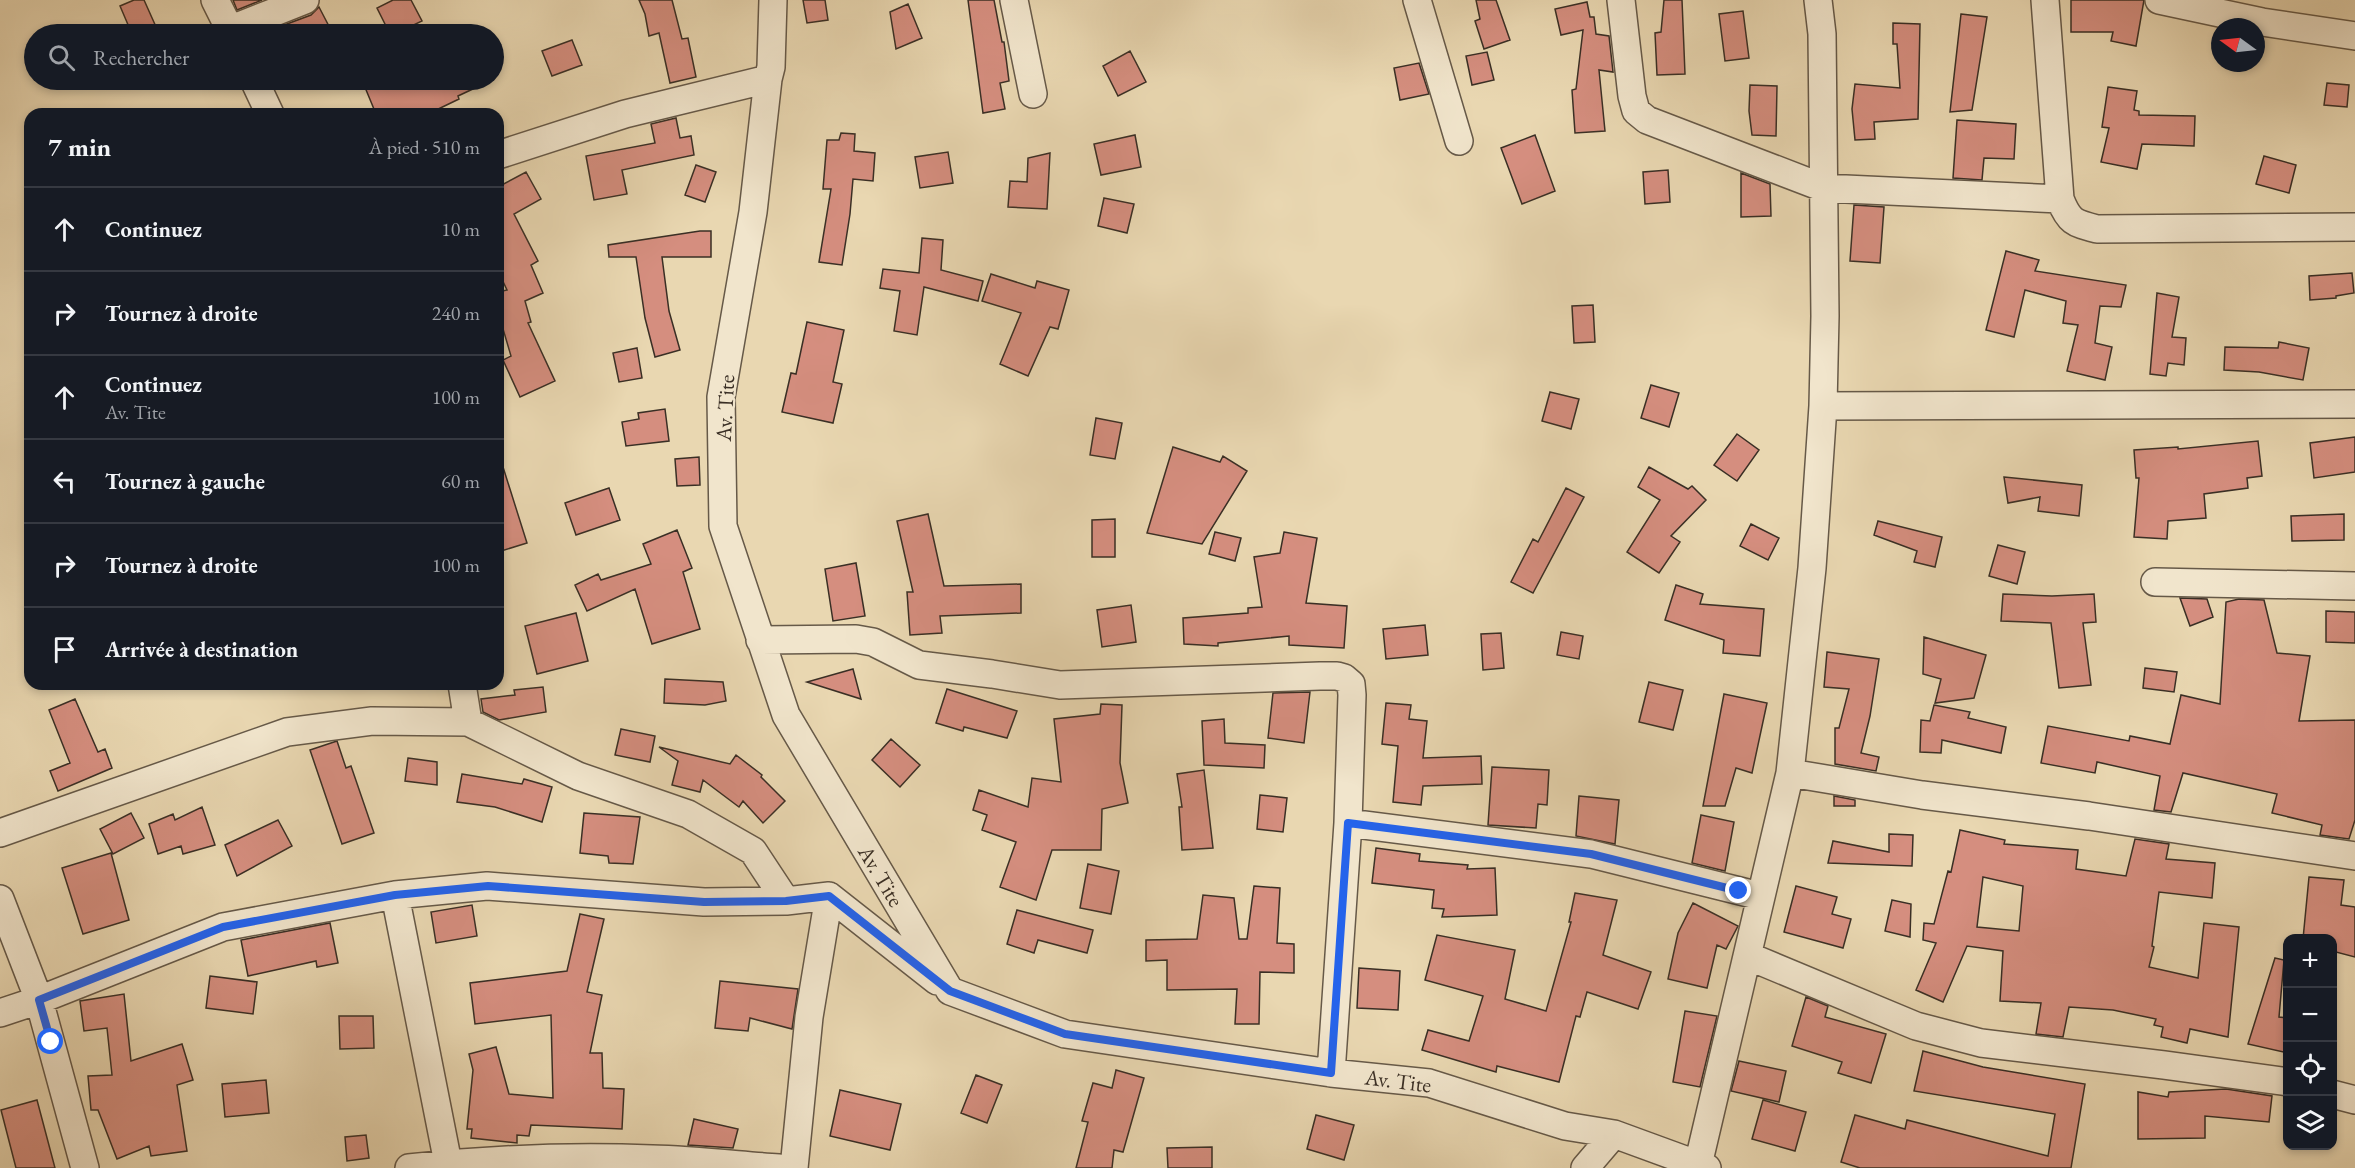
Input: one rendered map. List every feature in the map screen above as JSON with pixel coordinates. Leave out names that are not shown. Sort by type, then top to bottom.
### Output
[{"type":"street","points":[[215,0],[227,24]]},
{"type":"street","points":[[250,24],[305,0]]},
{"type":"street","name":"Av. Tite","points":[[774,0],[771,67],[753,212],[721,398],[723,526],[786,715],[950,991],[1065,1034],[1331,1073],[1430,1083],[1565,1126],[1614,1134],[1702,1166]]},
{"type":"street","points":[[1014,0],[1033,94]]},
{"type":"street","points":[[1417,0],[1459,141]]},
{"type":"street","points":[[1621,0],[1632,96],[1636,111],[1647,120],[1824,188],[2060,199]]},
{"type":"street","points":[[1702,1166],[1760,896],[1790,773],[1812,568],[1823,406],[1825,316],[1822,34],[1818,0]]},
{"type":"street","points":[[2045,0],[2060,199],[2066,216],[2076,224],[2097,229],[2355,227]]},
{"type":"street","points":[[2159,0],[2262,22],[2355,36]]},
{"type":"street","points":[[504,152],[625,114],[768,79]]},
{"type":"street","points":[[259,90],[267,108]]},
{"type":"street","points":[[1823,406],[2355,404]]},
{"type":"street","points":[[2155,582],[2355,586]]},
{"type":"street","points":[[760,640],[856,639],[873,642],[919,665],[1060,685],[1320,676],[1344,678],[1351,684],[1352,695],[1348,823],[1331,1073]]},
{"type":"street","points":[[463,690],[468,722]]},
{"type":"street","points":[[0,833],[287,732],[372,721],[468,722],[578,776],[688,814],[753,851],[786,901]]},
{"type":"street","points":[[1790,773],[1922,795],[2089,816],[2355,856]]},
{"type":"street","points":[[1348,823],[1591,854],[1760,896]]},
{"type":"street","points":[[0,1013],[39,1000],[223,927],[395,895],[488,886],[704,902],[786,901],[829,896],[950,991]]},
{"type":"street","points":[[395,895],[448,1163]]},
{"type":"street","points":[[794,1168],[809,1017],[829,896]]},
{"type":"street","points":[[0,899],[39,1000],[85,1168]]},
{"type":"street","points":[[1748,956],[1916,1026],[1981,1043],[2283,1081]]},
{"type":"street","points":[[2337,1095],[2355,1100]]},
{"type":"street","points":[[1585,1168],[1614,1134]]},
{"type":"street","points":[[409,1168],[448,1163],[652,1159],[779,1168]]},
{"type":"building","points":[[134,0],[144,0],[155,24],[128,24],[120,6]]},
{"type":"building","points":[[233,0],[262,0],[237,10]]},
{"type":"building","points":[[393,0],[411,0],[422,21],[416,24],[385,24],[377,8]]},
{"type":"building","points":[[639,0],[672,0],[682,39],[688,38],[696,77],[670,83],[659,33],[649,36],[645,14]]},
{"type":"building","points":[[803,0],[825,0],[828,20],[807,23]]},
{"type":"building","points":[[968,0],[994,0],[1002,42],[1004,42],[1009,81],[1000,83],[1005,109],[983,113]]},
{"type":"building","points":[[1476,0],[1496,0],[1510,40],[1484,49],[1475,21],[1480,19]]},
{"type":"building","points":[[1664,0],[1682,0],[1685,74],[1657,75],[1655,33],[1661,32]]},
{"type":"building","points":[[2071,0],[2144,0],[2136,46],[2111,41],[2113,32],[2071,32]]},
{"type":"building","points":[[1587,2],[1590,17],[1594,17],[1596,34],[1609,36],[1613,72],[1599,70],[1605,131],[1575,133],[1572,90],[1576,89],[1583,30],[1561,35],[1555,9]]},
{"type":"building","points":[[908,4],[922,38],[896,49],[890,12]]},
{"type":"building","points":[[319,7],[328,24],[287,24],[311,15]]},
{"type":"building","points":[[1743,11],[1749,58],[1725,61],[1719,14]]},
{"type":"building","points":[[1961,14],[1987,17],[1972,110],[1950,112]]},
{"type":"building","points":[[1893,23],[1920,24],[1918,119],[1874,122],[1875,139],[1855,140],[1852,109],[1855,84],[1900,88],[1897,44],[1893,44]]},
{"type":"building","points":[[572,40],[582,65],[552,76],[542,51]]},
{"type":"building","points":[[1130,51],[1146,82],[1118,96],[1103,66]]},
{"type":"building","points":[[1487,52],[1494,80],[1472,85],[1466,56]]},
{"type":"building","points":[[1419,63],[1429,94],[1400,100],[1394,68]]},
{"type":"building","points":[[2327,83],[2349,85],[2347,107],[2324,105]]},
{"type":"building","points":[[1750,85],[1777,86],[1776,136],[1752,135],[1749,111]]},
{"type":"building","points":[[2108,87],[2137,91],[2134,110],[2139,111],[2139,115],[2195,116],[2194,146],[2142,144],[2137,169],[2101,162],[2109,128],[2102,127]]},
{"type":"building","points":[[366,90],[471,90],[440,108],[374,108]]},
{"type":"building","points":[[676,118],[680,138],[691,136],[694,155],[622,170],[627,194],[594,200],[586,156],[655,143],[651,124]]},
{"type":"building","points":[[1957,120],[2016,124],[2014,159],[1984,158],[1982,180],[1953,178]]},
{"type":"building","points":[[841,133],[855,134],[854,151],[875,153],[873,181],[853,179],[842,265],[819,262],[831,189],[823,189],[827,140],[839,140]]},
{"type":"building","points":[[1135,135],[1141,167],[1101,175],[1094,144]]},
{"type":"building","points":[[1535,135],[1555,191],[1522,204],[1501,148]]},
{"type":"building","points":[[948,152],[953,183],[920,188],[915,157]]},
{"type":"building","points":[[1050,153],[1047,209],[1008,207],[1010,181],[1027,182],[1028,158]]},
{"type":"building","points":[[2264,156],[2296,165],[2289,193],[2256,184]]},
{"type":"building","points":[[696,165],[716,172],[705,202],[685,195]]},
{"type":"building","points":[[1668,170],[1670,202],[1645,204],[1643,172]]},
{"type":"building","points":[[526,172],[541,199],[514,214],[538,261],[531,265],[543,293],[525,301],[531,322],[528,323],[555,381],[520,397],[504,362],[504,360],[511,356],[504,332],[504,291],[507,290],[504,284],[504,184]]},
{"type":"building","points":[[1741,173],[1770,184],[1771,216],[1741,217]]},
{"type":"building","points":[[1104,198],[1134,204],[1127,233],[1098,226]]},
{"type":"building","points":[[1854,205],[1884,207],[1880,263],[1850,261]]},
{"type":"building","points":[[711,231],[711,257],[662,257],[669,311],[680,350],[655,357],[645,318],[636,257],[609,257],[608,245]]},
{"type":"building","points":[[922,238],[943,240],[941,270],[983,281],[978,301],[924,287],[917,335],[894,331],[900,291],[880,288],[883,269],[919,273]]},
{"type":"building","points":[[2006,251],[2039,260],[2035,271],[2126,285],[2121,307],[2100,306],[2095,343],[2112,347],[2105,380],[2067,371],[2078,325],[2063,323],[2066,301],[2025,290],[2014,337],[1986,330]]},
{"type":"building","points":[[2352,273],[2354,293],[2336,296],[2336,298],[2310,300],[2309,276]]},
{"type":"building","points":[[991,274],[1035,288],[1037,281],[1069,290],[1058,329],[1050,327],[1028,376],[1000,364],[1021,313],[982,301]]},
{"type":"building","points":[[2157,293],[2179,297],[2172,337],[2186,338],[2184,365],[2168,363],[2166,376],[2150,374]]},
{"type":"building","points":[[1593,305],[1595,342],[1574,343],[1572,306]]},
{"type":"building","points":[[807,322],[844,330],[833,382],[842,384],[833,423],[782,412],[791,373],[796,374]]},
{"type":"building","points":[[2279,342],[2309,348],[2303,380],[2259,372],[2224,370],[2225,347],[2278,348]]},
{"type":"building","points":[[637,348],[642,378],[619,382],[613,353]]},
{"type":"building","points":[[1651,385],[1679,393],[1669,427],[1641,418]]},
{"type":"building","points":[[1550,392],[1579,399],[1571,429],[1542,421]]},
{"type":"building","points":[[665,409],[669,441],[626,446],[622,422],[639,419],[638,413]]},
{"type":"building","points":[[1096,418],[1122,423],[1115,459],[1090,455]]},
{"type":"building","points":[[1737,434],[1759,450],[1737,481],[1714,465]]},
{"type":"building","points":[[2355,437],[2355,472],[2314,478],[2310,443]]},
{"type":"building","points":[[2258,441],[2262,476],[2247,478],[2248,488],[2204,494],[2206,518],[2168,521],[2167,539],[2134,537],[2139,478],[2136,478],[2134,450],[2178,447],[2178,449]]},
{"type":"building","points":[[1173,447],[1220,462],[1223,456],[1247,471],[1202,544],[1147,533]]},
{"type":"building","points":[[699,457],[700,485],[677,486],[675,459]]},
{"type":"building","points":[[1649,467],[1688,489],[1692,486],[1706,500],[1671,536],[1680,542],[1659,573],[1627,552],[1660,500],[1638,487]]},
{"type":"building","points":[[504,470],[527,543],[504,550]]},
{"type":"building","points":[[2004,477],[2082,485],[2079,516],[2038,511],[2040,497],[2008,503]]},
{"type":"building","points":[[609,488],[620,520],[576,535],[565,503]]},
{"type":"building","points":[[1566,488],[1584,497],[1533,593],[1511,582],[1533,539],[1538,542]]},
{"type":"building","points":[[928,514],[944,586],[1021,584],[1021,613],[940,616],[942,633],[910,635],[907,592],[913,592],[897,521]]},
{"type":"building","points":[[2344,514],[2344,540],[2292,541],[2291,516]]},
{"type":"building","points":[[1115,519],[1115,557],[1092,557],[1092,520]]},
{"type":"building","points":[[1878,521],[1942,537],[1935,567],[1914,562],[1917,551],[1874,535]]},
{"type":"building","points":[[1751,524],[1779,538],[1768,560],[1740,546]]},
{"type":"building","points":[[677,530],[692,568],[683,572],[700,629],[652,644],[635,589],[587,611],[575,585],[598,574],[601,580],[651,564],[643,544]]},
{"type":"building","points":[[1215,532],[1241,538],[1235,561],[1209,554]]},
{"type":"building","points":[[1284,532],[1317,538],[1306,603],[1347,606],[1344,648],[1289,645],[1289,636],[1218,643],[1218,646],[1184,644],[1183,618],[1248,613],[1248,608],[1262,607],[1254,557],[1280,553]]},
{"type":"building","points":[[1998,545],[2025,552],[2017,584],[1989,576]]},
{"type":"building","points":[[856,563],[865,616],[833,621],[825,569]]},
{"type":"building","points":[[1676,585],[1703,594],[1700,604],[1764,609],[1760,656],[1723,653],[1724,640],[1665,620]]},
{"type":"building","points":[[2003,594],[2052,596],[2094,594],[2096,622],[2083,623],[2091,685],[2059,688],[2051,623],[2001,621]]},
{"type":"building","points":[[2180,598],[2207,599],[2213,617],[2190,626]]},
{"type":"building","points":[[2239,599],[2264,600],[2277,653],[2310,656],[2299,721],[2355,720],[2355,820],[2349,839],[2320,835],[2322,825],[2272,813],[2277,794],[2183,773],[2171,812],[2154,810],[2160,776],[2097,762],[2095,773],[2041,763],[2048,726],[2129,741],[2130,736],[2170,744],[2181,695],[2220,704],[2226,602]]},
{"type":"building","points":[[1131,605],[1136,642],[1102,647],[1097,610]]},
{"type":"building","points":[[2326,611],[2355,612],[2355,643],[2326,642]]},
{"type":"building","points":[[576,613],[588,661],[537,674],[525,626]]},
{"type":"building","points":[[1425,625],[1428,655],[1386,659],[1383,629]]},
{"type":"building","points":[[1561,632],[1583,636],[1579,659],[1557,655]]},
{"type":"building","points":[[1501,633],[1504,668],[1483,670],[1481,634]]},
{"type":"building","points":[[1924,637],[1986,655],[1974,698],[1935,703],[1941,679],[1923,674]]},
{"type":"building","points":[[1827,652],[1879,659],[1870,716],[1861,753],[1879,757],[1876,771],[1835,764],[1835,728],[1839,728],[1849,689],[1824,687]]},
{"type":"building","points":[[2145,668],[2177,672],[2174,692],[2143,688]]},
{"type":"building","points":[[853,669],[861,699],[807,682]]},
{"type":"building","points":[[665,679],[723,682],[726,701],[705,705],[664,703]]},
{"type":"building","points":[[1649,682],[1683,690],[1673,730],[1639,722]]},
{"type":"building","points":[[543,687],[546,712],[499,720],[483,712],[481,699],[515,695],[514,690]]},
{"type":"building","points":[[947,689],[1017,711],[1007,738],[964,727],[963,731],[936,723]]},
{"type":"building","points":[[1310,692],[1304,743],[1268,738],[1273,693]]},
{"type":"building","points":[[1724,694],[1767,703],[1752,773],[1736,768],[1725,806],[1703,806]]},
{"type":"building","points":[[75,699],[98,752],[105,749],[112,768],[58,791],[50,771],[70,763],[49,710]]},
{"type":"building","points":[[1386,703],[1411,705],[1409,719],[1427,721],[1423,758],[1481,756],[1482,784],[1423,786],[1421,805],[1393,802],[1398,746],[1382,744]]},
{"type":"building","points":[[1101,704],[1122,705],[1120,763],[1128,803],[1102,809],[1101,850],[1052,850],[1036,900],[1000,887],[1016,842],[982,830],[987,815],[973,810],[979,790],[1028,807],[1032,778],[1061,782],[1054,719],[1100,714]]},
{"type":"building","points":[[1934,705],[1970,712],[1968,718],[2006,727],[2001,753],[1942,740],[1941,753],[1920,752],[1921,720],[1930,721]]},
{"type":"building","points":[[1224,719],[1225,743],[1265,745],[1264,768],[1204,765],[1202,721]]},
{"type":"building","points":[[621,729],[655,736],[650,762],[615,755]]},
{"type":"building","points":[[891,739],[920,765],[900,787],[872,760]]},
{"type":"building","points":[[337,741],[346,768],[351,766],[374,833],[342,844],[310,750]]},
{"type":"building","points":[[659,747],[730,764],[736,755],[762,775],[761,777],[785,801],[763,823],[743,801],[739,807],[703,780],[700,792],[672,785],[678,761]]},
{"type":"building","points":[[408,758],[437,762],[437,785],[405,781]]},
{"type":"building","points":[[1492,767],[1549,770],[1547,805],[1538,804],[1536,828],[1488,825]]},
{"type":"building","points":[[1204,770],[1213,848],[1182,850],[1179,807],[1182,807],[1177,774]]},
{"type":"building","points":[[462,774],[522,784],[524,779],[552,787],[542,822],[495,807],[457,802]]},
{"type":"building","points":[[1260,795],[1287,798],[1283,832],[1257,829]]},
{"type":"building","points":[[1579,796],[1619,800],[1615,844],[1576,836]]},
{"type":"building","points":[[1834,796],[1855,800],[1855,806],[1834,806]]},
{"type":"building","points":[[202,807],[215,845],[183,854],[181,846],[158,854],[149,824],[173,814],[175,820]]},
{"type":"building","points":[[131,813],[144,838],[113,854],[100,829]]},
{"type":"building","points":[[584,813],[640,817],[633,864],[609,863],[608,856],[580,853]]},
{"type":"building","points":[[1701,815],[1734,822],[1725,871],[1692,863]]},
{"type":"building","points":[[278,820],[292,846],[237,876],[225,845]]},
{"type":"building","points":[[1960,830],[2005,840],[2004,844],[2078,850],[2076,869],[2126,876],[2135,839],[2169,844],[2166,859],[2215,863],[2212,898],[2159,892],[2152,946],[2154,947],[2149,967],[2198,978],[2204,923],[2239,927],[2228,1037],[2190,1029],[2187,1043],[2161,1037],[2163,1027],[2154,1025],[2156,1019],[2113,1010],[2069,1007],[2063,1037],[2036,1034],[2041,1003],[2000,1001],[2003,951],[1967,946],[1943,1002],[1916,990],[1936,943],[1923,940],[1924,923],[1934,924],[1948,871],[1951,872]],"holes":[[[1983,877],[2023,886],[2019,931],[1977,927]]]},
{"type":"building","points":[[1889,834],[1913,835],[1912,866],[1828,863],[1833,841],[1889,852]]},
{"type":"building","points":[[1376,848],[1420,854],[1419,861],[1468,865],[1467,869],[1495,868],[1497,915],[1442,917],[1444,909],[1432,908],[1434,890],[1372,883]]},
{"type":"building","points":[[111,853],[129,920],[83,934],[62,868]]},
{"type":"building","points":[[1088,864],[1119,871],[1111,914],[1080,908]]},
{"type":"building","points":[[2309,877],[2344,880],[2341,905],[2355,907],[2355,957],[2337,952],[2337,934],[2303,934]]},
{"type":"building","points":[[1254,886],[1280,888],[1277,943],[1294,944],[1294,973],[1260,972],[1259,1024],[1235,1024],[1237,989],[1167,990],[1167,960],[1146,961],[1146,940],[1197,939],[1203,895],[1234,898],[1239,939],[1247,939]]},
{"type":"building","points":[[1796,886],[1837,897],[1832,914],[1851,919],[1843,948],[1784,932]]},
{"type":"building","points":[[1575,893],[1617,900],[1603,955],[1651,972],[1638,1009],[1587,992],[1580,1017],[1576,1016],[1559,1082],[1497,1066],[1496,1072],[1422,1050],[1428,1030],[1469,1041],[1483,996],[1425,980],[1437,935],[1515,950],[1505,999],[1546,1011],[1571,922],[1569,922]]},
{"type":"building","points":[[1892,900],[1911,904],[1910,937],[1885,931]]},
{"type":"building","points":[[1693,903],[1738,926],[1726,949],[1717,945],[1707,988],[1668,979],[1678,933]]},
{"type":"building","points":[[472,905],[477,936],[436,943],[431,912]]},
{"type":"building","points":[[1017,910],[1093,930],[1087,953],[1038,940],[1034,953],[1007,944]]},
{"type":"building","points":[[580,914],[604,919],[587,992],[602,995],[590,1053],[602,1053],[603,1088],[624,1089],[622,1129],[531,1125],[529,1136],[517,1135],[517,1143],[471,1138],[472,1129],[467,1129],[473,1070],[469,1054],[496,1047],[509,1094],[553,1098],[551,1015],[475,1024],[470,983],[567,971]]},
{"type":"building","points":[[330,923],[338,963],[317,967],[316,961],[248,976],[241,940]]},
{"type":"building","points":[[2275,958],[2283,960],[2279,1017],[2283,1017],[2283,1052],[2248,1044]]},
{"type":"building","points":[[1359,968],[1400,971],[1398,1010],[1357,1008]]},
{"type":"building","points":[[210,976],[257,982],[253,1014],[206,1008]]},
{"type":"building","points":[[720,981],[798,989],[792,1029],[750,1018],[748,1031],[715,1028]]},
{"type":"building","points":[[124,994],[131,1061],[182,1044],[193,1080],[177,1085],[187,1151],[151,1156],[149,1146],[117,1159],[98,1110],[91,1110],[88,1076],[112,1075],[107,1028],[84,1031],[80,1001]]},
{"type":"building","points":[[1806,997],[1828,1006],[1825,1017],[1886,1034],[1871,1083],[1838,1073],[1842,1062],[1792,1046]]},
{"type":"building","points":[[1685,1011],[1717,1016],[1700,1087],[1673,1082]]},
{"type":"building","points":[[339,1016],[373,1016],[374,1048],[340,1049]]},
{"type":"building","points":[[1923,1051],[1983,1067],[2085,1084],[2071,1168],[1860,1168],[1841,1162],[1855,1115],[1905,1129],[1907,1120],[2048,1156],[2055,1114],[1914,1091]]},
{"type":"building","points":[[1739,1061],[1786,1071],[1779,1102],[1731,1091]]},
{"type":"building","points":[[1116,1070],[1144,1078],[1123,1152],[1114,1150],[1112,1168],[1076,1168],[1088,1122],[1082,1121],[1093,1083],[1112,1088]]},
{"type":"building","points":[[976,1075],[1002,1085],[987,1123],[961,1113]]},
{"type":"building","points":[[266,1080],[269,1113],[225,1117],[222,1084]]},
{"type":"building","points":[[2226,1089],[2272,1096],[2269,1122],[2205,1116],[2205,1138],[2138,1139],[2138,1092],[2168,1097],[2169,1092]]},
{"type":"building","points":[[840,1090],[901,1104],[890,1150],[830,1136]]},
{"type":"building","points":[[37,1100],[55,1168],[16,1168],[1,1110]]},
{"type":"building","points":[[1763,1100],[1806,1112],[1795,1151],[1752,1139]]},
{"type":"building","points":[[1316,1115],[1354,1125],[1344,1160],[1307,1149]]},
{"type":"building","points":[[694,1119],[738,1129],[733,1148],[688,1145]]},
{"type":"building","points":[[366,1135],[369,1158],[347,1161],[345,1137]]},
{"type":"building","points":[[1212,1147],[1212,1168],[1168,1168],[1167,1148]]},
{"type":"route","points":[[51,1042],[39,1000],[223,927],[395,895],[488,886],[704,902],[786,901],[829,896],[950,991],[1065,1034],[1331,1073],[1348,823],[1591,854],[1739,891]]}]
